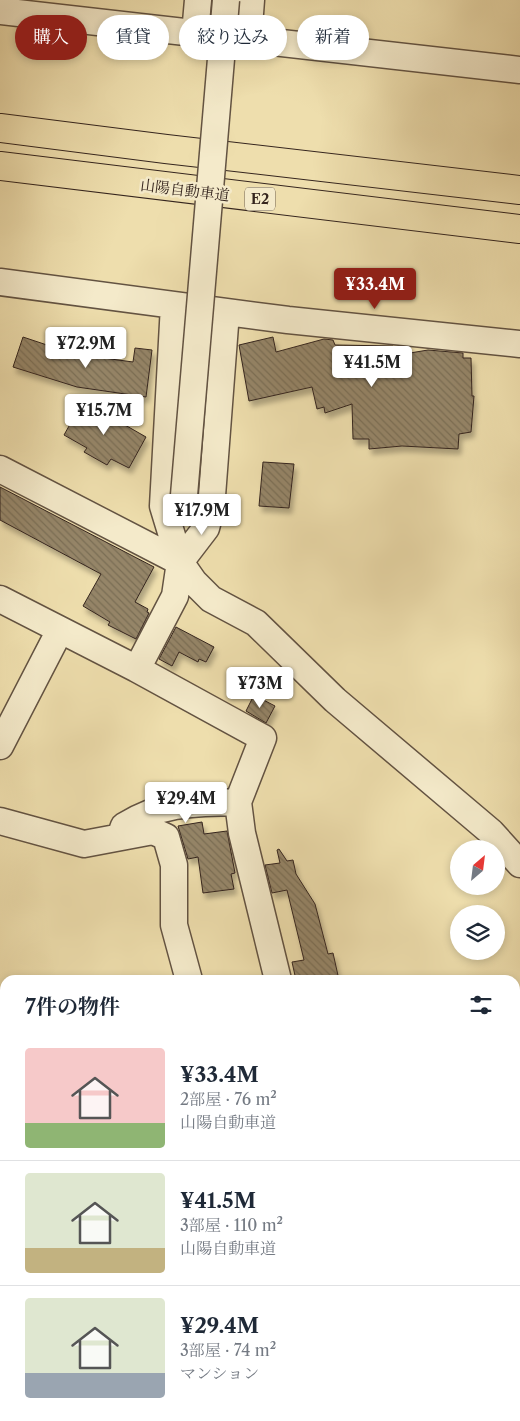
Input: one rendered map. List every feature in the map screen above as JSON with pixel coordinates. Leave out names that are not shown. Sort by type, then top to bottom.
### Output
[{"type":"highway","points":[[0,128],[176,151],[520,190]]},
{"type":"highway","name":"山陽自動車道","points":[[0,166],[520,228]]},
{"type":"street","points":[[197,15],[198,0]]},
{"type":"street","points":[[138,669],[174,596],[180,562],[183,506],[226,0]]},
{"type":"street","points":[[250,15],[251,0]]},
{"type":"street","points":[[0,11],[179,32]]},
{"type":"street","points":[[287,44],[520,70]]},
{"type":"street","points":[[0,282],[406,334],[520,344]]},
{"type":"street","points":[[174,305],[163,506],[180,562],[194,582],[211,599],[256,623],[335,700],[491,832],[520,864]]},
{"type":"street","points":[[180,562],[206,528],[211,510],[226,312]]},
{"type":"street","points":[[0,469],[180,562]]},
{"type":"street","points":[[0,599],[138,669],[263,738],[238,802],[242,833],[277,975]]},
{"type":"street","points":[[0,746],[60,630]]},
{"type":"street","points":[[120,838],[124,826],[144,814],[185,803],[238,802]]},
{"type":"street","points":[[0,821],[84,844],[154,832],[166,837],[174,865],[174,925],[187,975]]},
{"type":"building","points":[[23,337],[74,354],[133,362],[135,348],[152,350],[146,397],[77,387],[13,367]]},
{"type":"building","points":[[273,337],[276,352],[324,339],[333,340],[335,345],[393,346],[392,356],[428,350],[463,353],[463,358],[471,358],[472,396],[474,396],[471,432],[459,434],[458,449],[402,446],[369,449],[369,439],[353,439],[352,404],[325,413],[324,407],[317,409],[312,387],[249,401],[239,345]]},
{"type":"building","points":[[83,401],[146,437],[129,468],[111,459],[107,465],[84,452],[87,448],[64,435]]},
{"type":"building","points":[[263,462],[294,464],[289,508],[259,506]]},
{"type":"building","points":[[0,487],[154,567],[135,602],[148,609],[147,612],[149,613],[136,639],[108,625],[110,622],[83,606],[101,574],[0,520]]},
{"type":"building","points":[[176,627],[214,647],[206,662],[199,659],[198,662],[179,652],[172,666],[159,659]]},
{"type":"building","points":[[254,695],[275,706],[266,723],[246,711]]},
{"type":"building","points":[[202,822],[204,834],[227,831],[235,873],[231,874],[234,889],[203,893],[198,857],[188,859],[178,826]]},
{"type":"building","points":[[279,849],[287,861],[293,860],[296,874],[315,904],[328,954],[333,953],[338,975],[295,975],[292,962],[304,960],[287,890],[272,893],[265,865],[280,863],[277,850]]}]
